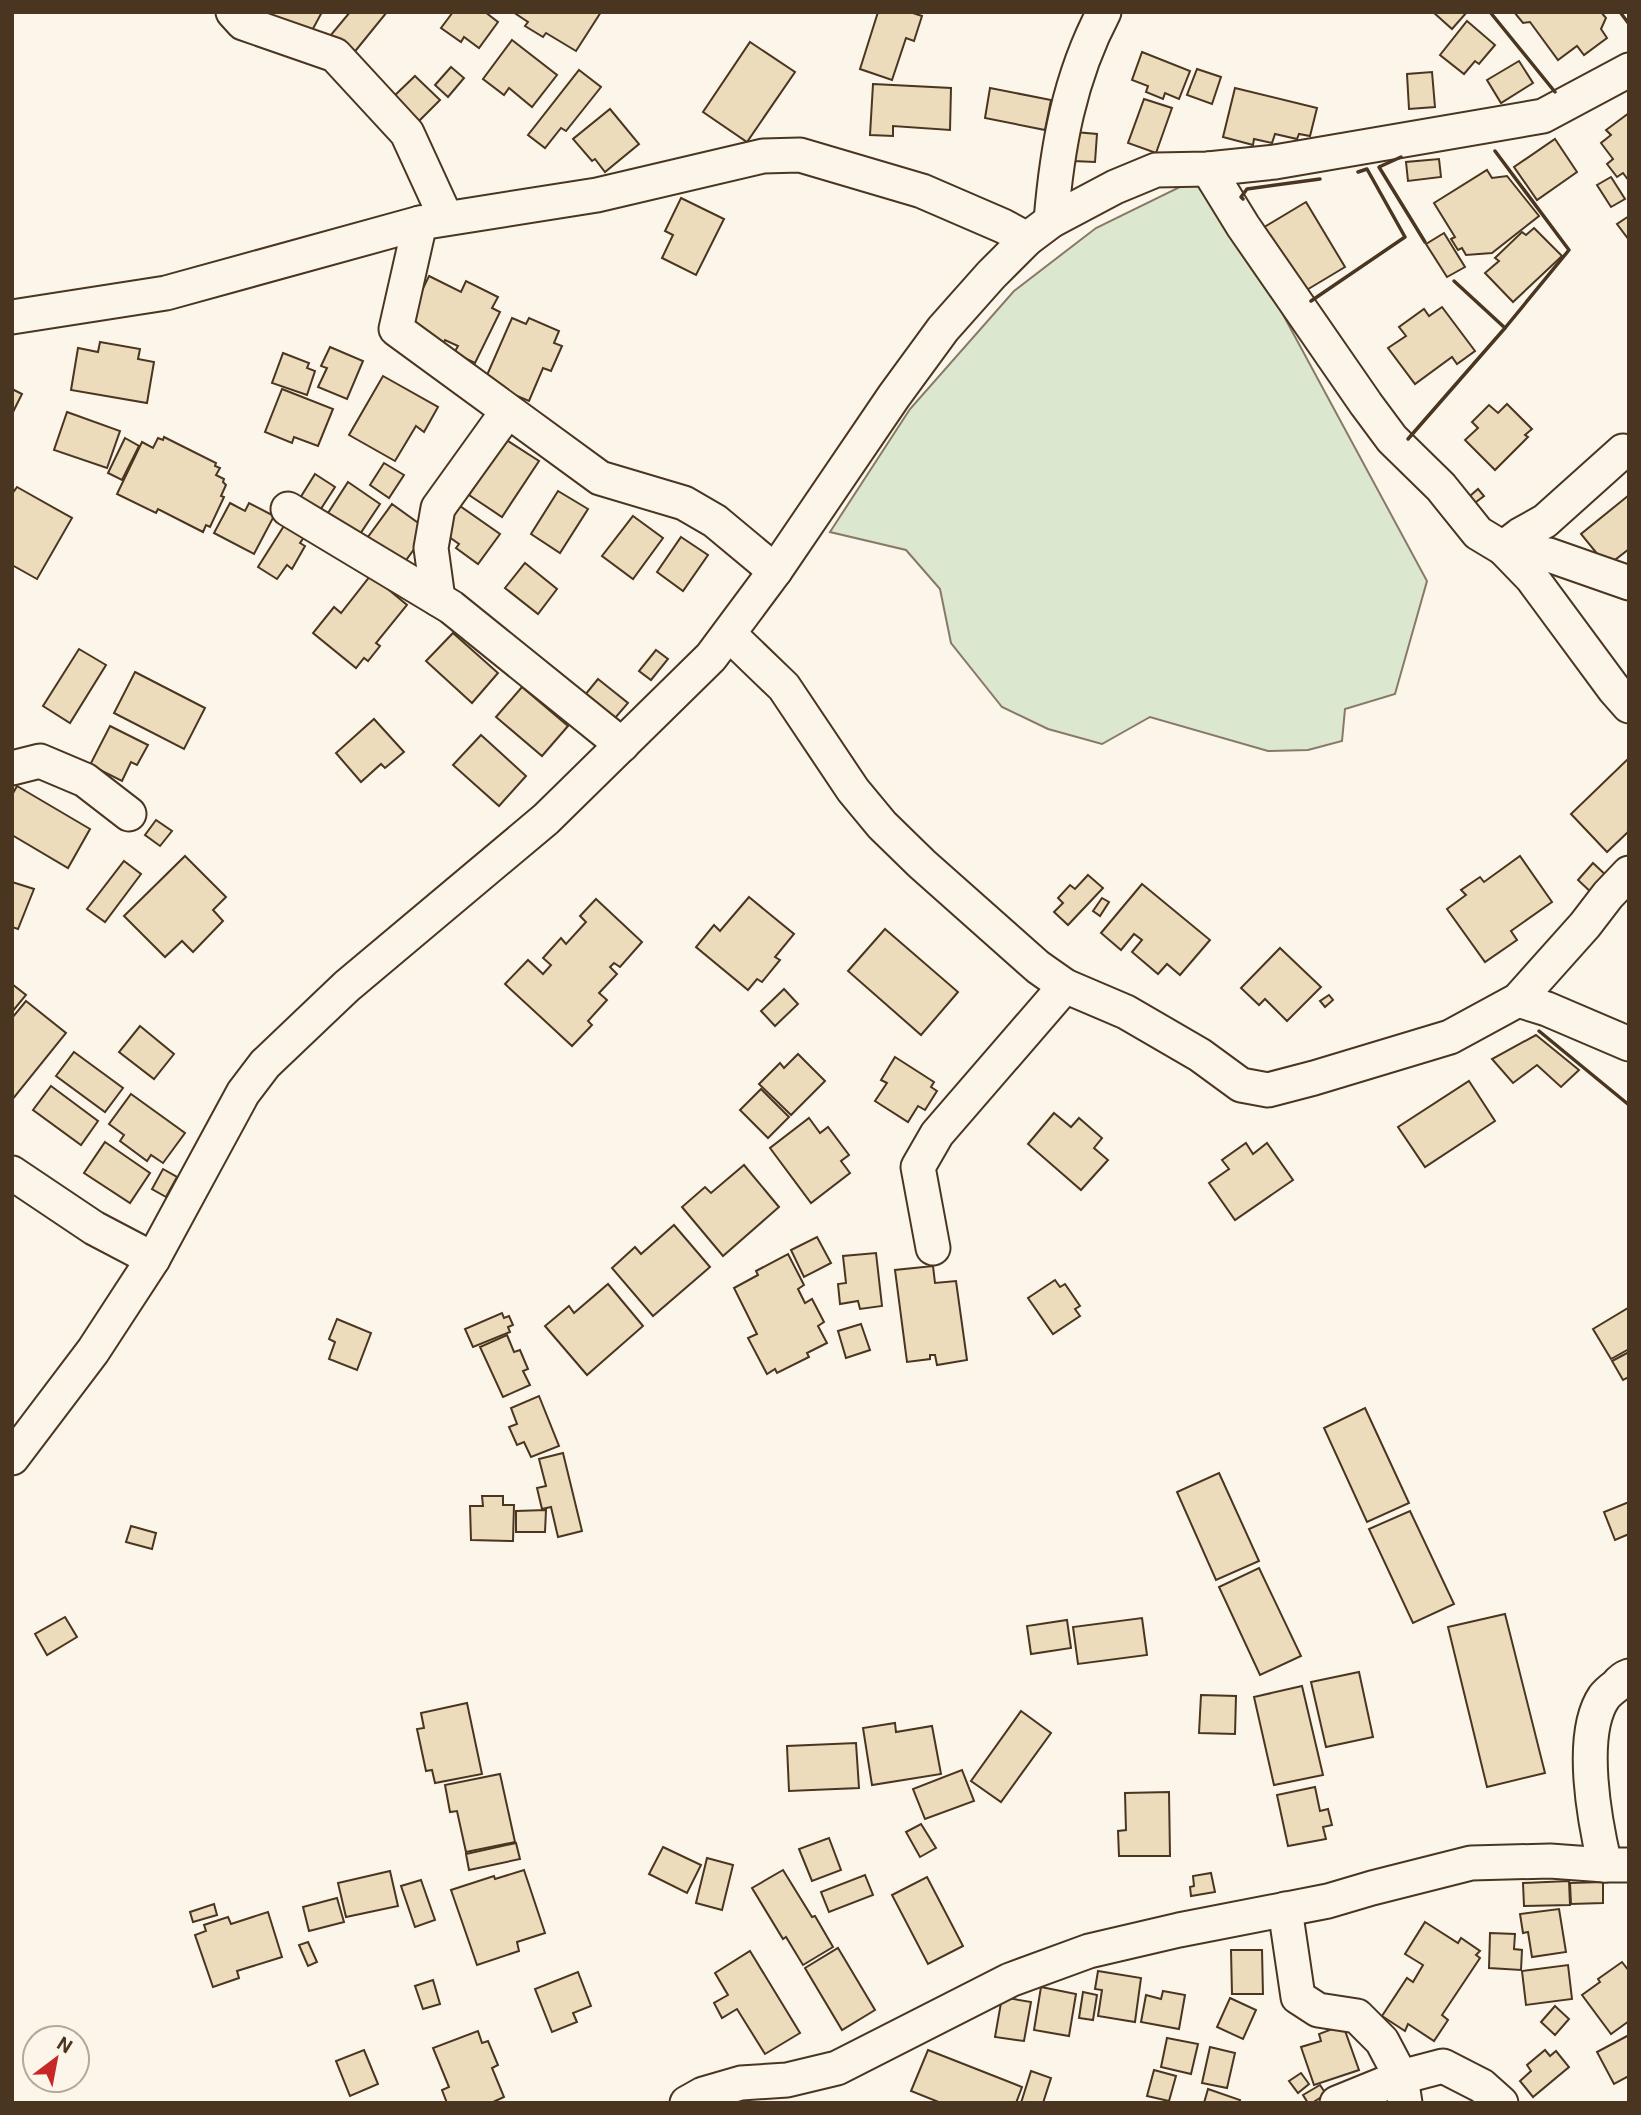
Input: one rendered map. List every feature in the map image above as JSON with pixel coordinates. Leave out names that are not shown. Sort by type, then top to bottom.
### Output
[{"type":"street","points":[[233,12],[243,23],[335,55],[407,133],[433,220],[396,329],[600,478],[684,503],[715,521],[775,571]]},
{"type":"street","points":[[1039,230],[1071,93],[1104,12]]},
{"type":"street","points":[[12,1458],[93,1352],[153,1259],[243,1093],[265,1064],[347,986],[546,819],[711,657],[775,571],[943,329],[991,275],[1039,230],[1115,187],[1156,170],[1208,169],[1275,162],[1543,116],[1629,70]]},
{"type":"street","points":[[12,317],[166,293],[433,220],[597,194],[763,156],[800,155],[922,191],[1003,226],[1039,230]]},
{"type":"street","points":[[1208,169],[1243,226],[1392,439],[1441,487],[1478,533],[1503,548],[1532,578],[1629,706]]},
{"type":"street","points":[[438,599],[431,548],[438,508],[508,412]]},
{"type":"street","points":[[1503,548],[1545,521],[1623,452]]},
{"type":"street","points":[[288,509],[451,607],[622,745]]},
{"type":"street","points":[[1503,548],[1549,555],[1629,583]]},
{"type":"street","points":[[729,635],[784,687],[853,790],[882,825],[1038,967],[1065,986],[1126,1012],[1200,1055],[1241,1085],[1268,1090],[1450,1037],[1518,1000],[1629,873]]},
{"type":"street","points":[[12,768],[40,761],[85,780],[129,814]]},
{"type":"street","points":[[933,1248],[918,1167],[937,1134],[1065,986]]},
{"type":"street","points":[[1518,1000],[1547,1009],[1629,1044]]},
{"type":"street","points":[[12,1173],[94,1228],[153,1259]]},
{"type":"street","points":[[687,2103],[703,2094],[741,2083],[795,2091],[1010,1980],[1089,1951],[1179,1930],[1328,1901],[1471,1863],[1550,1861],[1617,1865],[1592,1803],[1590,1762],[1594,1725],[1603,1698],[1623,1678],[1629,1676]]},
{"type":"street","points":[[1285,1909],[1298,1997],[1318,2010],[1357,2017],[1382,2041],[1403,2090]]},
{"type":"street","points":[[1337,2103],[1403,2090],[1443,2066],[1482,2086],[1501,2103]]},
{"type":"green space","points":[[1194,180],[1273,296],[1427,581],[1395,694],[1345,709],[1342,741],[1308,750],[1268,751],[1150,717],[1102,744],[1048,729],[1002,707],[951,643],[940,589],[906,550],[830,532],[910,409],[1014,291],[1096,228]]},
{"type":"building","points":[[257,12],[322,12],[308,38]]},
{"type":"building","points":[[350,12],[387,12],[348,60],[325,42]]},
{"type":"building","points":[[453,12],[485,12],[498,22],[479,48],[464,37],[461,42],[441,28]]},
{"type":"building","points":[[513,12],[601,12],[576,51],[546,33],[543,37],[525,26],[528,22]]},
{"type":"building","points":[[878,12],[910,12],[922,16],[914,41],[906,38],[892,80],[860,69]]},
{"type":"building","points":[[1433,12],[1467,12],[1452,29]]},
{"type":"building","points":[[1514,12],[1601,12],[1606,18],[1601,29],[1607,38],[1584,55],[1577,46],[1558,60],[1530,22],[1523,23]]},
{"type":"building","points":[[1467,21],[1495,45],[1479,64],[1475,61],[1464,74],[1440,55]]},
{"type":"building","points":[[512,40],[557,75],[532,107],[509,88],[504,95],[483,79]]},
{"type":"building","points":[[750,42],[795,72],[747,142],[703,112]]},
{"type":"building","points":[[1142,52],[1190,71],[1179,99],[1165,93],[1163,99],[1146,92],[1148,86],[1132,80]]},
{"type":"building","points":[[1519,61],[1533,83],[1501,103],[1487,80]]},
{"type":"building","points":[[451,67],[464,78],[448,97],[435,85]]},
{"type":"building","points":[[1197,69],[1221,77],[1212,104],[1187,95]]},
{"type":"building","points":[[579,70],[601,87],[566,131],[561,128],[545,148],[528,135]]},
{"type":"building","points":[[1432,72],[1435,107],[1409,109],[1407,74]]},
{"type":"building","points":[[415,76],[440,100],[416,124],[391,99]]},
{"type":"building","points":[[873,84],[951,88],[950,130],[893,126],[893,136],[870,135]]},
{"type":"building","points":[[990,88],[1051,100],[1045,130],[985,118]]},
{"type":"building","points":[[1235,88],[1317,108],[1310,136],[1299,134],[1297,139],[1275,134],[1272,143],[1254,139],[1253,145],[1223,137]]},
{"type":"building","points":[[1144,99],[1172,108],[1156,153],[1128,143]]},
{"type":"building","points":[[610,109],[639,144],[605,172],[573,139]]},
{"type":"building","points":[[1629,113],[1629,181],[1623,173],[1617,177],[1607,164],[1613,159],[1601,143],[1611,135],[1606,130]]},
{"type":"building","points":[[1075,132],[1097,134],[1095,162],[1073,161]]},
{"type":"building","points":[[1555,139],[1577,172],[1537,200],[1514,167]]},
{"type":"building","points":[[1439,159],[1441,177],[1408,181],[1406,162]]},
{"type":"building","points":[[1487,170],[1492,178],[1507,176],[1539,216],[1492,253],[1466,255],[1462,248],[1458,250],[1451,239],[1455,237],[1434,203]]},
{"type":"building","points":[[1611,177],[1625,199],[1611,207],[1597,185]]},
{"type":"building","points":[[681,198],[724,219],[696,275],[662,258],[673,235],[665,231]]},
{"type":"building","points":[[1306,202],[1345,267],[1300,294],[1261,229]]},
{"type":"building","points":[[1629,216],[1629,240],[1617,224]]},
{"type":"building","points":[[1534,228],[1562,256],[1513,302],[1485,273],[1499,261],[1495,258],[1522,232],[1526,235]]},
{"type":"building","points":[[1444,233],[1465,267],[1447,277],[1426,244]]},
{"type":"building","points":[[429,276],[461,292],[466,281],[498,297],[492,308],[500,312],[475,363],[454,353],[458,346],[445,340],[442,346],[407,321]]},
{"type":"building","points":[[1442,307],[1475,351],[1457,364],[1452,357],[1415,384],[1388,348],[1406,336],[1399,327],[1424,309],[1429,316]]},
{"type":"building","points":[[512,318],[526,324],[529,318],[559,331],[554,343],[562,346],[551,371],[543,368],[529,401],[484,382]]},
{"type":"building","points":[[100,342],[140,349],[138,359],[154,362],[147,403],[71,390],[78,348],[98,352]]},
{"type":"building","points":[[330,347],[363,361],[347,399],[318,387],[327,368],[321,366]]},
{"type":"building","points":[[283,353],[309,363],[307,368],[315,371],[307,395],[272,383]]},
{"type":"building","points":[[383,376],[438,407],[424,432],[416,426],[395,461],[349,435]]},
{"type":"building","points":[[12,389],[22,394],[12,414]]},
{"type":"building","points":[[282,389],[333,409],[318,446],[294,437],[292,443],[265,432]]},
{"type":"building","points":[[1507,404],[1532,429],[1525,435],[1528,437],[1495,470],[1465,440],[1478,428],[1472,422],[1489,405],[1498,413]]},
{"type":"building","points":[[67,412],[120,431],[107,468],[54,450]]},
{"type":"building","points":[[164,437],[216,463],[215,466],[220,468],[216,475],[224,479],[226,485],[221,496],[224,497],[210,527],[206,525],[203,532],[158,509],[156,513],[117,494],[142,442],[153,448],[158,438],[163,440]]},
{"type":"building","points":[[125,438],[139,446],[122,480],[108,473]]},
{"type":"building","points":[[505,439],[539,461],[502,517],[469,495]]},
{"type":"building","points":[[384,463],[404,475],[389,498],[370,485]]},
{"type":"building","points":[[315,474],[335,487],[317,515],[297,503]]},
{"type":"building","points":[[348,482],[380,504],[360,534],[328,513]]},
{"type":"building","points":[[17,487],[72,518],[37,579],[12,565],[12,494]]},
{"type":"building","points":[[1478,489],[1484,496],[1468,508],[1463,502]]},
{"type":"building","points":[[558,491],[588,509],[560,553],[531,534]]},
{"type":"building","points":[[1629,495],[1629,549],[1607,566],[1581,534]]},
{"type":"building","points":[[230,503],[245,511],[249,503],[274,516],[254,554],[214,533]]},
{"type":"building","points":[[392,504],[428,530],[401,567],[365,541]]},
{"type":"building","points":[[460,506],[500,534],[478,564],[456,548],[459,544],[442,532]]},
{"type":"building","points":[[633,516],[663,538],[633,579],[602,556]]},
{"type":"building","points":[[287,521],[307,533],[300,543],[305,546],[292,569],[287,565],[277,579],[258,567]]},
{"type":"building","points":[[681,537],[708,555],[683,591],[657,572]]},
{"type":"building","points":[[525,563],[557,589],[538,614],[505,588]]},
{"type":"building","points":[[371,575],[407,605],[376,643],[380,646],[368,661],[364,658],[356,668],[313,633],[334,607],[341,613]]},
{"type":"building","points":[[453,633],[498,673],[472,703],[426,661]]},
{"type":"building","points":[[79,649],[106,665],[70,723],[43,706]]},
{"type":"building","points":[[656,650],[668,659],[651,680],[639,671]]},
{"type":"building","points":[[135,672],[205,708],[184,749],[114,713]]},
{"type":"building","points":[[598,679],[628,703],[610,724],[580,701]]},
{"type":"building","points":[[522,687],[568,726],[542,756],[496,717]]},
{"type":"building","points":[[374,719],[404,752],[385,768],[381,764],[361,782],[336,753]]},
{"type":"building","points":[[110,726],[148,745],[137,765],[131,762],[122,781],[90,765]]},
{"type":"building","points":[[481,735],[526,776],[499,806],[453,765]]},
{"type":"building","points":[[1629,758],[1629,831],[1607,852],[1571,814]]},
{"type":"building","points":[[17,786],[90,829],[68,868],[12,835],[12,795]]},
{"type":"building","points":[[156,820],[172,831],[160,846],[145,835]]},
{"type":"building","points":[[185,856],[226,897],[213,910],[223,921],[193,952],[182,941],[165,957],[124,916]]},
{"type":"building","points":[[1520,856],[1552,902],[1511,931],[1517,940],[1485,962],[1447,909],[1466,895],[1461,890],[1480,877],[1484,882]]},
{"type":"building","points":[[124,861],[141,874],[105,922],[87,909]]},
{"type":"building","points":[[1593,863],[1609,878],[1594,895],[1578,880]]},
{"type":"building","points":[[1088,875],[1103,888],[1068,925],[1054,912],[1063,903],[1058,898],[1070,885],[1075,889]]},
{"type":"building","points":[[12,882],[34,889],[18,929],[12,927]]},
{"type":"building","points":[[1142,884],[1210,940],[1180,975],[1167,964],[1158,974],[1132,952],[1142,940],[1134,934],[1121,950],[1101,933]]},
{"type":"building","points":[[749,897],[794,934],[775,957],[780,960],[762,982],[757,979],[748,990],[696,947],[714,925],[720,931]]},
{"type":"building","points":[[1102,898],[1109,902],[1100,916],[1093,911]]},
{"type":"building","points":[[596,899],[642,942],[620,967],[614,963],[610,967],[617,974],[599,993],[607,1000],[588,1021],[592,1025],[572,1046],[505,984],[528,960],[543,974],[551,965],[543,958],[561,938],[566,944],[586,922],[580,916]]},
{"type":"building","points":[[885,929],[958,992],[921,1035],[848,971]]},
{"type":"building","points":[[1280,948],[1321,987],[1287,1021],[1265,999],[1259,1005],[1241,988]]},
{"type":"building","points":[[12,984],[26,995],[12,1012]]},
{"type":"building","points":[[784,989],[798,1004],[775,1026],[761,1011]]},
{"type":"building","points":[[1329,995],[1333,1000],[1325,1007],[1320,1001]]},
{"type":"building","points":[[26,1001],[66,1033],[12,1100],[12,1018]]},
{"type":"building","points":[[140,1026],[174,1054],[154,1079],[119,1052]]},
{"type":"building","points":[[1536,1035],[1579,1070],[1561,1087],[1537,1065],[1513,1083],[1492,1059]]},
{"type":"building","points":[[74,1052],[123,1088],[105,1112],[56,1076]]},
{"type":"building","points":[[798,1054],[825,1081],[791,1115],[759,1084],[780,1063],[784,1068]]},
{"type":"building","points":[[895,1057],[934,1082],[931,1087],[937,1091],[925,1110],[918,1106],[908,1122],[875,1101],[887,1083],[881,1080]]},
{"type":"building","points":[[1469,1081],[1495,1121],[1425,1167],[1398,1127]]},
{"type":"building","points":[[51,1086],[98,1121],[81,1145],[33,1110]]},
{"type":"building","points":[[761,1089],[789,1117],[768,1138],[740,1110]]},
{"type":"building","points":[[131,1094],[185,1133],[163,1163],[151,1155],[147,1161],[120,1141],[124,1135],[109,1124]]},
{"type":"building","points":[[1054,1113],[1071,1127],[1079,1118],[1102,1138],[1094,1148],[1108,1160],[1081,1190],[1028,1144]]},
{"type":"building","points":[[809,1118],[820,1133],[828,1127],[849,1155],[841,1161],[850,1173],[811,1203],[770,1148]]},
{"type":"building","points":[[105,1142],[150,1173],[130,1203],[84,1173]]},
{"type":"building","points":[[1246,1143],[1253,1154],[1267,1143],[1293,1180],[1235,1220],[1209,1183],[1229,1169],[1222,1160]]},
{"type":"building","points":[[744,1165],[779,1207],[723,1256],[682,1207],[705,1187],[711,1193]]},
{"type":"building","points":[[163,1169],[177,1177],[166,1197],[152,1189]]},
{"type":"building","points":[[674,1225],[710,1267],[653,1316],[612,1268],[635,1247],[641,1254]]},
{"type":"building","points":[[817,1237],[831,1263],[804,1277],[791,1250]]},
{"type":"building","points":[[876,1253],[882,1306],[860,1309],[858,1301],[840,1304],[838,1284],[846,1283],[843,1256]]},
{"type":"building","points":[[788,1254],[804,1285],[798,1289],[805,1303],[812,1299],[824,1322],[818,1326],[827,1343],[807,1353],[809,1357],[777,1373],[775,1369],[767,1374],[748,1338],[757,1334],[734,1288],[758,1275],[756,1271]]},
{"type":"building","points":[[933,1266],[935,1283],[956,1281],[967,1360],[937,1365],[935,1355],[930,1355],[930,1359],[907,1362],[895,1270]]},
{"type":"building","points":[[1055,1280],[1060,1287],[1065,1284],[1080,1306],[1075,1309],[1080,1316],[1053,1334],[1028,1298]]},
{"type":"building","points":[[608,1284],[643,1326],[587,1375],[545,1326],[569,1306],[574,1313]]},
{"type":"building","points":[[1628,1308],[1629,1349],[1611,1359],[1593,1329]]},
{"type":"building","points":[[502,1313],[504,1318],[509,1316],[513,1325],[508,1327],[510,1332],[473,1347],[465,1329]]},
{"type":"building","points":[[337,1319],[371,1333],[357,1370],[329,1359],[335,1342],[329,1339]]},
{"type":"building","points":[[861,1324],[870,1350],[846,1358],[838,1331]]},
{"type":"building","points":[[507,1335],[514,1352],[520,1350],[528,1369],[523,1371],[530,1385],[503,1397],[480,1347]]},
{"type":"building","points":[[1629,1352],[1629,1377],[1623,1380],[1612,1361]]},
{"type":"building","points":[[539,1396],[559,1446],[531,1457],[524,1442],[517,1445],[509,1427],[517,1424],[511,1408]]},
{"type":"building","points":[[1365,1408],[1409,1503],[1367,1522],[1324,1428]]},
{"type":"building","points":[[563,1453],[582,1531],[558,1537],[551,1507],[542,1509],[537,1488],[546,1486],[539,1459]]},
{"type":"building","points":[[1219,1473],[1259,1561],[1216,1580],[1177,1492]]},
{"type":"building","points":[[482,1496],[503,1496],[503,1505],[514,1505],[513,1541],[471,1540],[470,1506],[483,1506]]},
{"type":"building","points":[[1629,1502],[1629,1534],[1615,1540],[1604,1512]]},
{"type":"building","points":[[546,1510],[545,1532],[516,1532],[516,1511]]},
{"type":"building","points":[[1410,1511],[1454,1604],[1413,1623],[1369,1529]]},
{"type":"building","points":[[131,1526],[156,1533],[152,1549],[126,1542]]},
{"type":"building","points":[[1259,1568],[1301,1656],[1260,1675],[1219,1587]]},
{"type":"building","points":[[1505,1614],[1545,1773],[1487,1787],[1448,1627]]},
{"type":"building","points":[[65,1617],[77,1637],[47,1655],[35,1634]]},
{"type":"building","points":[[1142,1618],[1147,1655],[1078,1664],[1073,1627]]},
{"type":"building","points":[[1067,1620],[1071,1648],[1031,1654],[1027,1626]]},
{"type":"building","points":[[1359,1672],[1373,1737],[1326,1747],[1311,1682]]},
{"type":"building","points":[[1302,1686],[1323,1775],[1274,1785],[1254,1697]]},
{"type":"building","points":[[1201,1695],[1236,1696],[1235,1734],[1199,1733]]},
{"type":"building","points":[[467,1703],[482,1774],[435,1783],[432,1770],[426,1771],[417,1729],[424,1728],[421,1713]]},
{"type":"building","points":[[1021,1711],[1051,1733],[1001,1802],[971,1781]]},
{"type":"building","points":[[895,1723],[896,1732],[932,1726],[941,1774],[872,1785],[863,1728]]},
{"type":"building","points":[[856,1743],[859,1788],[789,1791],[787,1746]]},
{"type":"building","points":[[962,1770],[974,1801],[925,1819],[913,1789]]},
{"type":"building","points":[[500,1774],[515,1842],[466,1852],[457,1811],[450,1812],[445,1785]]},
{"type":"building","points":[[1315,1787],[1320,1811],[1328,1809],[1332,1825],[1323,1827],[1326,1839],[1288,1846],[1277,1795]]},
{"type":"building","points":[[1169,1792],[1170,1856],[1119,1856],[1118,1831],[1126,1830],[1125,1793]]},
{"type":"building","points":[[921,1824],[936,1848],[920,1857],[906,1832]]},
{"type":"building","points":[[829,1838],[841,1870],[812,1881],[799,1849]]},
{"type":"building","points":[[516,1843],[520,1859],[469,1870],[466,1854]]},
{"type":"building","points":[[663,1847],[701,1865],[687,1893],[649,1874]]},
{"type":"building","points":[[707,1858],[733,1865],[722,1910],[696,1903]]},
{"type":"building","points":[[524,1870],[545,1933],[517,1942],[519,1951],[477,1965],[451,1890],[494,1876],[495,1879]]},
{"type":"building","points":[[783,1870],[833,1947],[803,1965],[786,1937],[783,1939],[752,1888]]},
{"type":"building","points":[[390,1871],[398,1906],[346,1917],[338,1883]]},
{"type":"building","points":[[1211,1873],[1215,1892],[1191,1896],[1193,1876]]},
{"type":"building","points":[[865,1875],[873,1895],[829,1912],[821,1892]]},
{"type":"building","points":[[927,1877],[963,1946],[928,1964],[892,1895]]},
{"type":"building","points":[[421,1880],[435,1920],[415,1927],[401,1886]]},
{"type":"building","points":[[1569,1881],[1570,1905],[1524,1906],[1523,1883]]},
{"type":"building","points":[[1603,1882],[1603,1903],[1571,1904],[1570,1883]]},
{"type":"building","points":[[337,1898],[344,1922],[309,1931],[303,1907]]},
{"type":"building","points":[[214,1904],[217,1915],[193,1922],[190,1912]]},
{"type":"building","points":[[1559,1909],[1566,1952],[1532,1957],[1528,1932],[1523,1933],[1520,1914]]},
{"type":"building","points":[[268,1912],[282,1957],[237,1971],[239,1978],[213,1987],[195,1935],[206,1931],[204,1925],[228,1917],[231,1924]]},
{"type":"building","points":[[1425,1922],[1458,1943],[1461,1938],[1480,1951],[1476,1955],[1480,1958],[1442,2015],[1448,2020],[1434,2041],[1408,2024],[1405,2031],[1382,2016],[1407,1978],[1413,1982],[1423,1965],[1405,1954]]},
{"type":"building","points":[[1490,1933],[1515,1934],[1514,1949],[1522,1950],[1521,1970],[1489,1968]]},
{"type":"building","points":[[308,1942],[317,1962],[308,1966],[299,1945]]},
{"type":"building","points":[[838,1948],[875,2010],[842,2030],[805,1968]]},
{"type":"building","points":[[1231,1950],[1262,1950],[1263,1994],[1232,1994]]},
{"type":"building","points":[[750,1951],[800,2033],[765,2054],[737,2009],[722,2018],[714,2003],[728,1995],[715,1973]]},
{"type":"building","points":[[1622,1962],[1629,1971],[1629,2021],[1611,2034],[1582,1995],[1600,1982],[1598,1979]]},
{"type":"building","points":[[1568,1965],[1572,1999],[1526,2005],[1522,1971]]},
{"type":"building","points":[[1098,1971],[1141,1978],[1135,2022],[1098,2016],[1102,1990],[1095,1989]]},
{"type":"building","points":[[578,1972],[591,2006],[573,2013],[577,2022],[552,2032],[535,1989]]},
{"type":"building","points":[[433,1980],[440,2004],[423,2009],[415,1986]]},
{"type":"building","points":[[1041,1987],[1076,1994],[1069,2036],[1034,2030]]},
{"type":"building","points":[[1163,1991],[1185,1995],[1179,2029],[1141,2022],[1146,1995],[1161,1999]]},
{"type":"building","points":[[1083,1992],[1097,1995],[1093,2020],[1079,2018]]},
{"type":"building","points":[[1002,1997],[1031,2002],[1024,2041],[995,2037]]},
{"type":"building","points":[[1230,1998],[1256,2010],[1243,2039],[1217,2027]]},
{"type":"building","points":[[1555,2006],[1569,2019],[1555,2035],[1541,2022]]},
{"type":"building","points":[[1343,2025],[1359,2070],[1314,2085],[1301,2047],[1321,2041],[1319,2034]]},
{"type":"building","points":[[478,2031],[482,2043],[488,2041],[498,2065],[492,2068],[504,2097],[491,2103],[447,2103],[442,2090],[449,2087],[433,2048]]},
{"type":"building","points":[[1629,2035],[1629,2076],[1614,2084],[1597,2052]]},
{"type":"building","points":[[1167,2038],[1198,2044],[1191,2074],[1161,2067]]},
{"type":"building","points":[[1210,2047],[1235,2053],[1227,2088],[1202,2083]]},
{"type":"building","points":[[364,2050],[378,2084],[350,2096],[336,2061]]},
{"type":"building","points":[[928,2050],[1022,2087],[1016,2103],[941,2103],[911,2091]]},
{"type":"building","points":[[1545,2050],[1550,2056],[1556,2051],[1569,2067],[1533,2097],[1520,2081],[1531,2071],[1527,2065]]},
{"type":"building","points":[[1154,2070],[1176,2076],[1169,2101],[1147,2096]]},
{"type":"building","points":[[1031,2071],[1051,2078],[1043,2103],[1021,2103]]},
{"type":"building","points":[[1301,2073],[1309,2084],[1298,2093],[1289,2081]]},
{"type":"building","points":[[1320,2085],[1326,2094],[1308,2103],[1303,2095]]},
{"type":"building","points":[[1208,2089],[1240,2100],[1239,2103],[1204,2103]]},
{"type":"wall","points":[[1490,12],[1555,92]]},
{"type":"wall","points":[[1620,12],[1629,24]]},
{"type":"wall","points":[[1495,151],[1569,250],[1505,328]]},
{"type":"wall","points":[[1401,157],[1379,167],[1425,242]]},
{"type":"wall","points":[[1311,301],[1405,237],[1367,169],[1358,172]]},
{"type":"wall","points":[[1243,199],[1241,197],[1247,189],[1320,179]]},
{"type":"wall","points":[[1408,439],[1505,328],[1454,281]]},
{"type":"wall","points":[[1539,1031],[1629,1105]]}]
